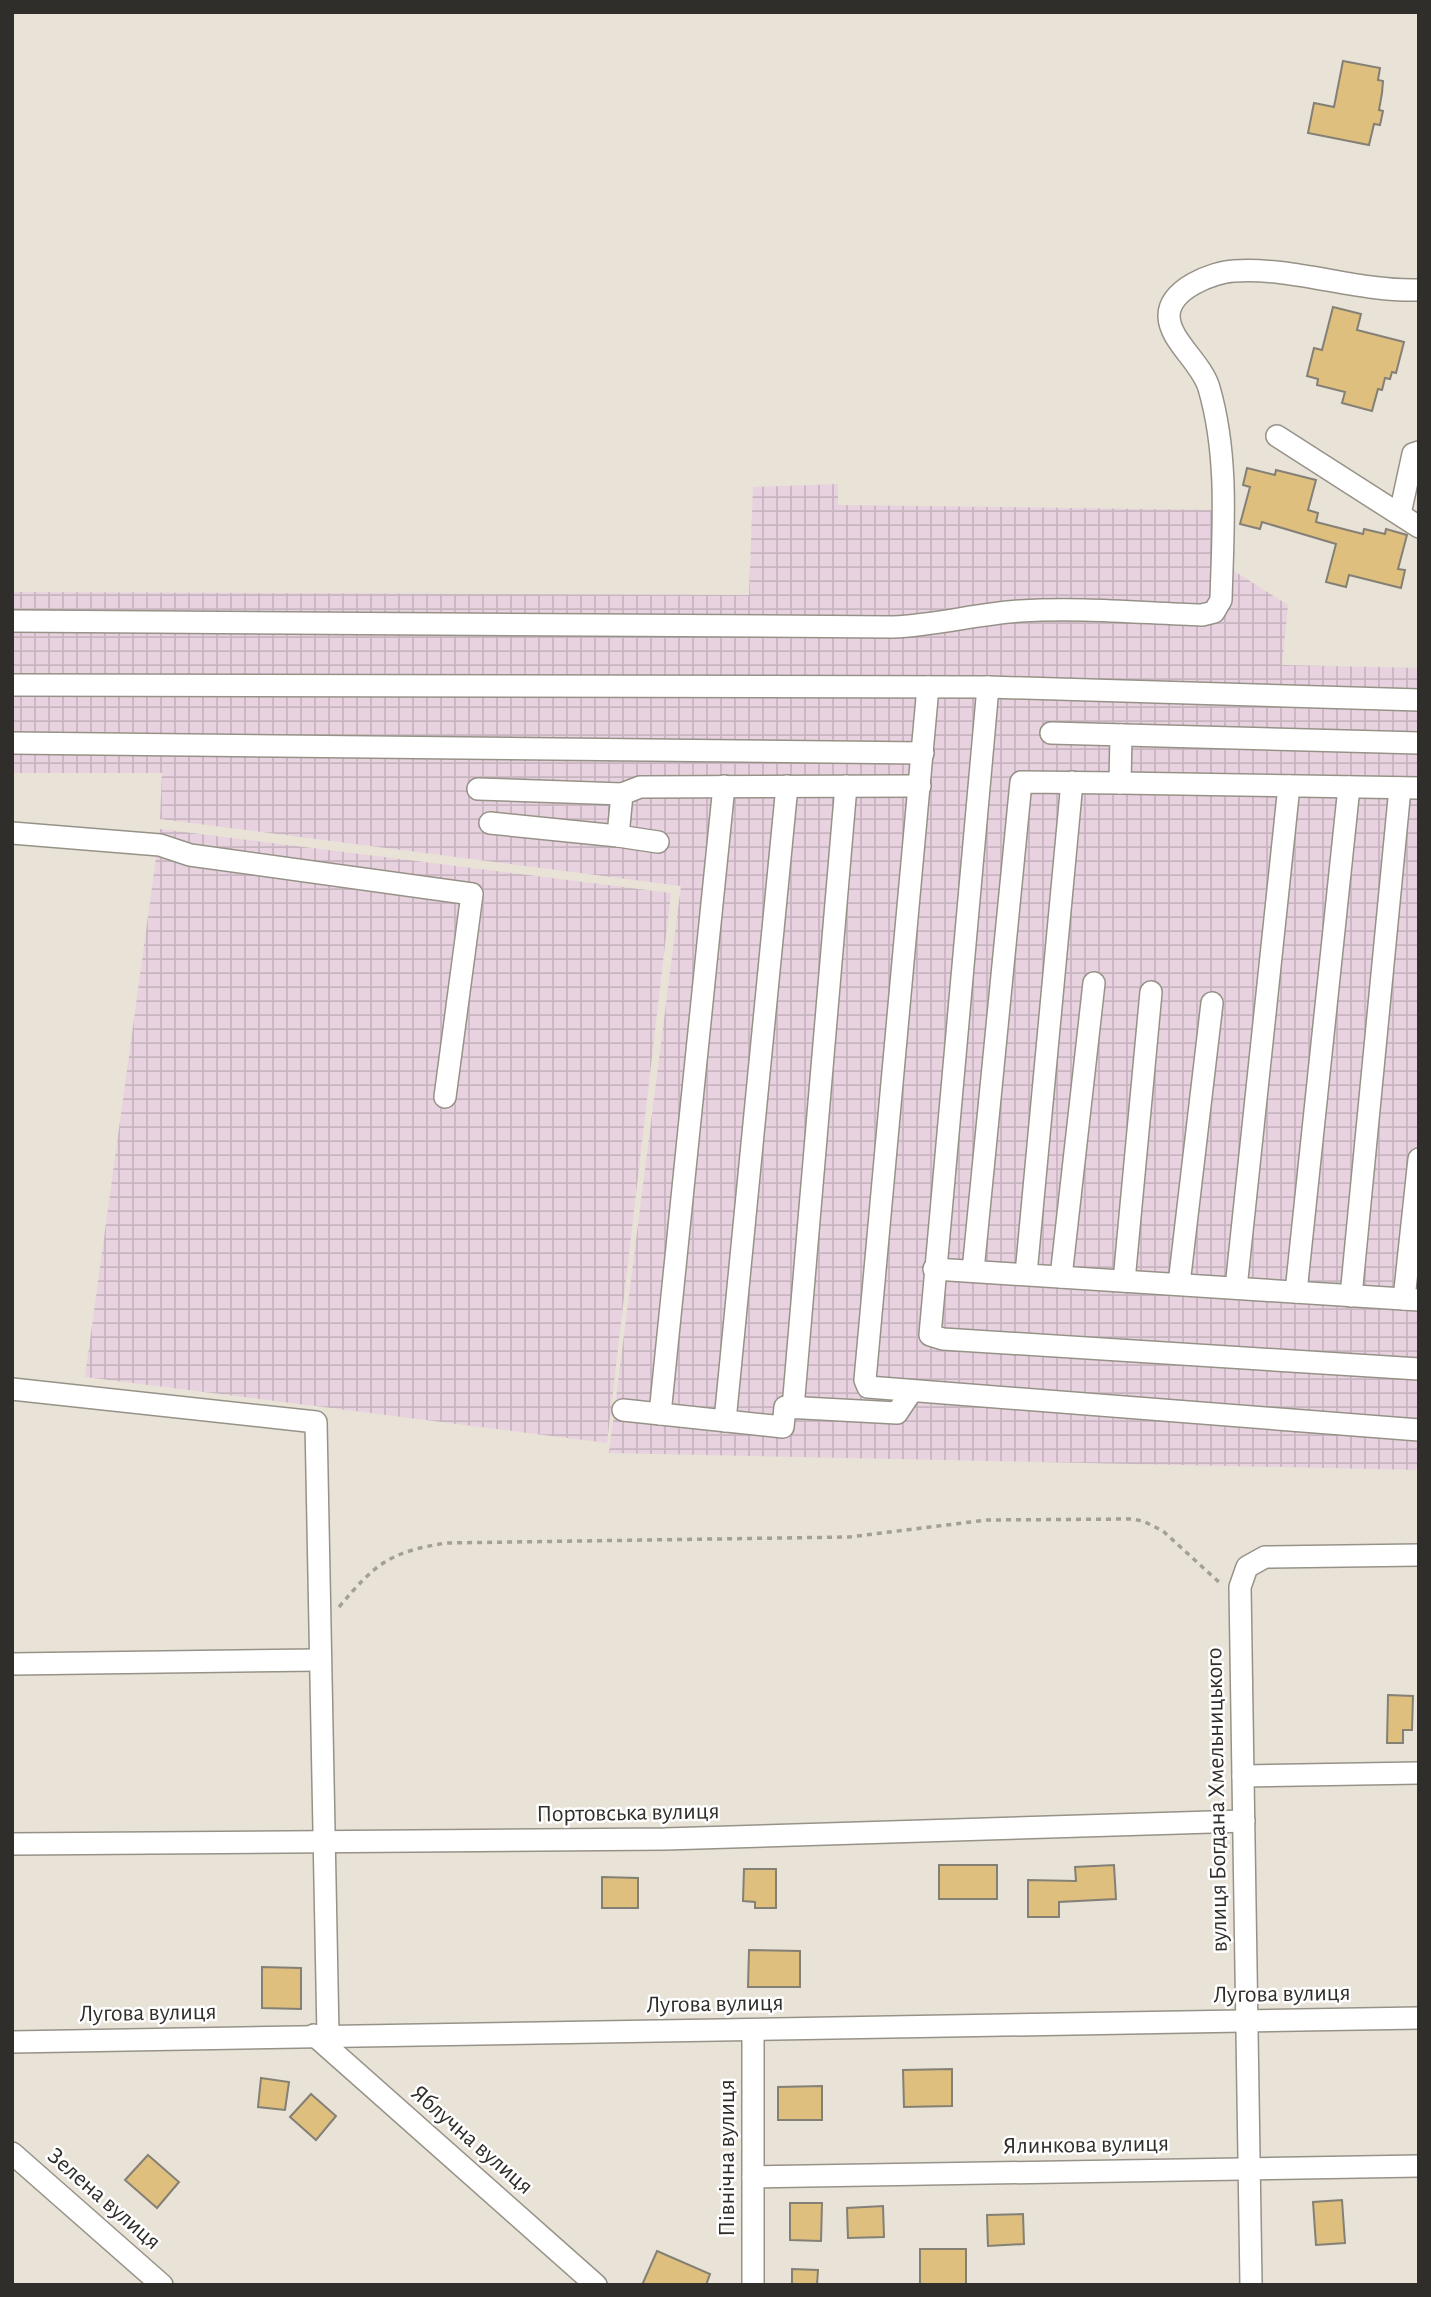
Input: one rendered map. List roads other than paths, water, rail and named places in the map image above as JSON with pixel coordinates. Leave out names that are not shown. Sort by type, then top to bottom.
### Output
[{"type":"street","points":[[12,621],[892,627],[933,625],[970,616],[1033,611],[1202,615],[1214,612],[1221,600],[1224,508],[1221,452],[1216,418],[1203,371],[1172,328],[1168,317],[1174,302],[1197,282],[1231,271],[1276,273],[1361,288],[1419,290]]},
{"type":"street","points":[[1277,436],[1419,527]]},
{"type":"street","points":[[1400,514],[1413,454],[1419,452]]},
{"type":"street","points":[[12,685],[988,687],[1419,700]]},
{"type":"street","points":[[928,687],[866,1380],[868,1387],[876,1390],[1419,1430]]},
{"type":"street","points":[[988,687],[930,1335],[943,1339],[1419,1369]]},
{"type":"street","points":[[1051,733],[1419,743]]},
{"type":"street","points":[[1120,783],[1121,734]]},
{"type":"street","points":[[12,743],[923,753]]},
{"type":"street","points":[[973,1271],[1021,782],[1409,788],[1351,1296]]},
{"type":"street","points":[[1026,1274],[1072,782]]},
{"type":"street","points":[[660,1414],[724,786]]},
{"type":"street","points":[[725,1421],[787,786]]},
{"type":"street","points":[[793,1408],[846,786]]},
{"type":"street","points":[[478,789],[622,794],[640,787],[920,786]]},
{"type":"street","points":[[1236,1288],[1289,786]]},
{"type":"street","points":[[1296,1292],[1349,787]]},
{"type":"street","points":[[618,836],[622,794]]},
{"type":"street","points":[[490,823],[658,842]]},
{"type":"street","points":[[12,833],[160,845],[190,855],[472,894],[444,1097]]},
{"type":"street","points":[[1061,1277],[1094,983]]},
{"type":"street","points":[[1124,1281],[1151,992]]},
{"type":"street","points":[[1179,1284],[1212,1003]]},
{"type":"street","points":[[934,1269],[1411,1299],[1419,1159]]},
{"type":"street","points":[[12,1390],[316,1422],[325,1843],[321,2035]]},
{"type":"street","points":[[623,1410],[783,1427],[785,1407],[897,1413],[911,1392]]},
{"type":"street","name":"вулиця Богдана Хмельницького","points":[[1251,2285],[1243,1776],[1244,1577],[1265,1557],[1419,1555]]},
{"type":"street","points":[[12,1664],[319,1660]]},
{"type":"street","points":[[1243,1776],[1419,1773]]},
{"type":"street","name":"Портовська вулиця","points":[[12,1844],[665,1839],[1244,1821]]},
{"type":"street","name":"Лугова вулиця","points":[[12,2042],[1419,2018]]},
{"type":"street","name":"Північна вулиця","points":[[753,2030],[753,2285]]},
{"type":"street","name":"Яблучна вулиця","points":[[321,2035],[596,2285]]},
{"type":"street","name":"Зелена вулиця","points":[[12,2153],[162,2285]]},
{"type":"street","name":"Ялинкова вулиця","points":[[753,2176],[1419,2166]]}]
